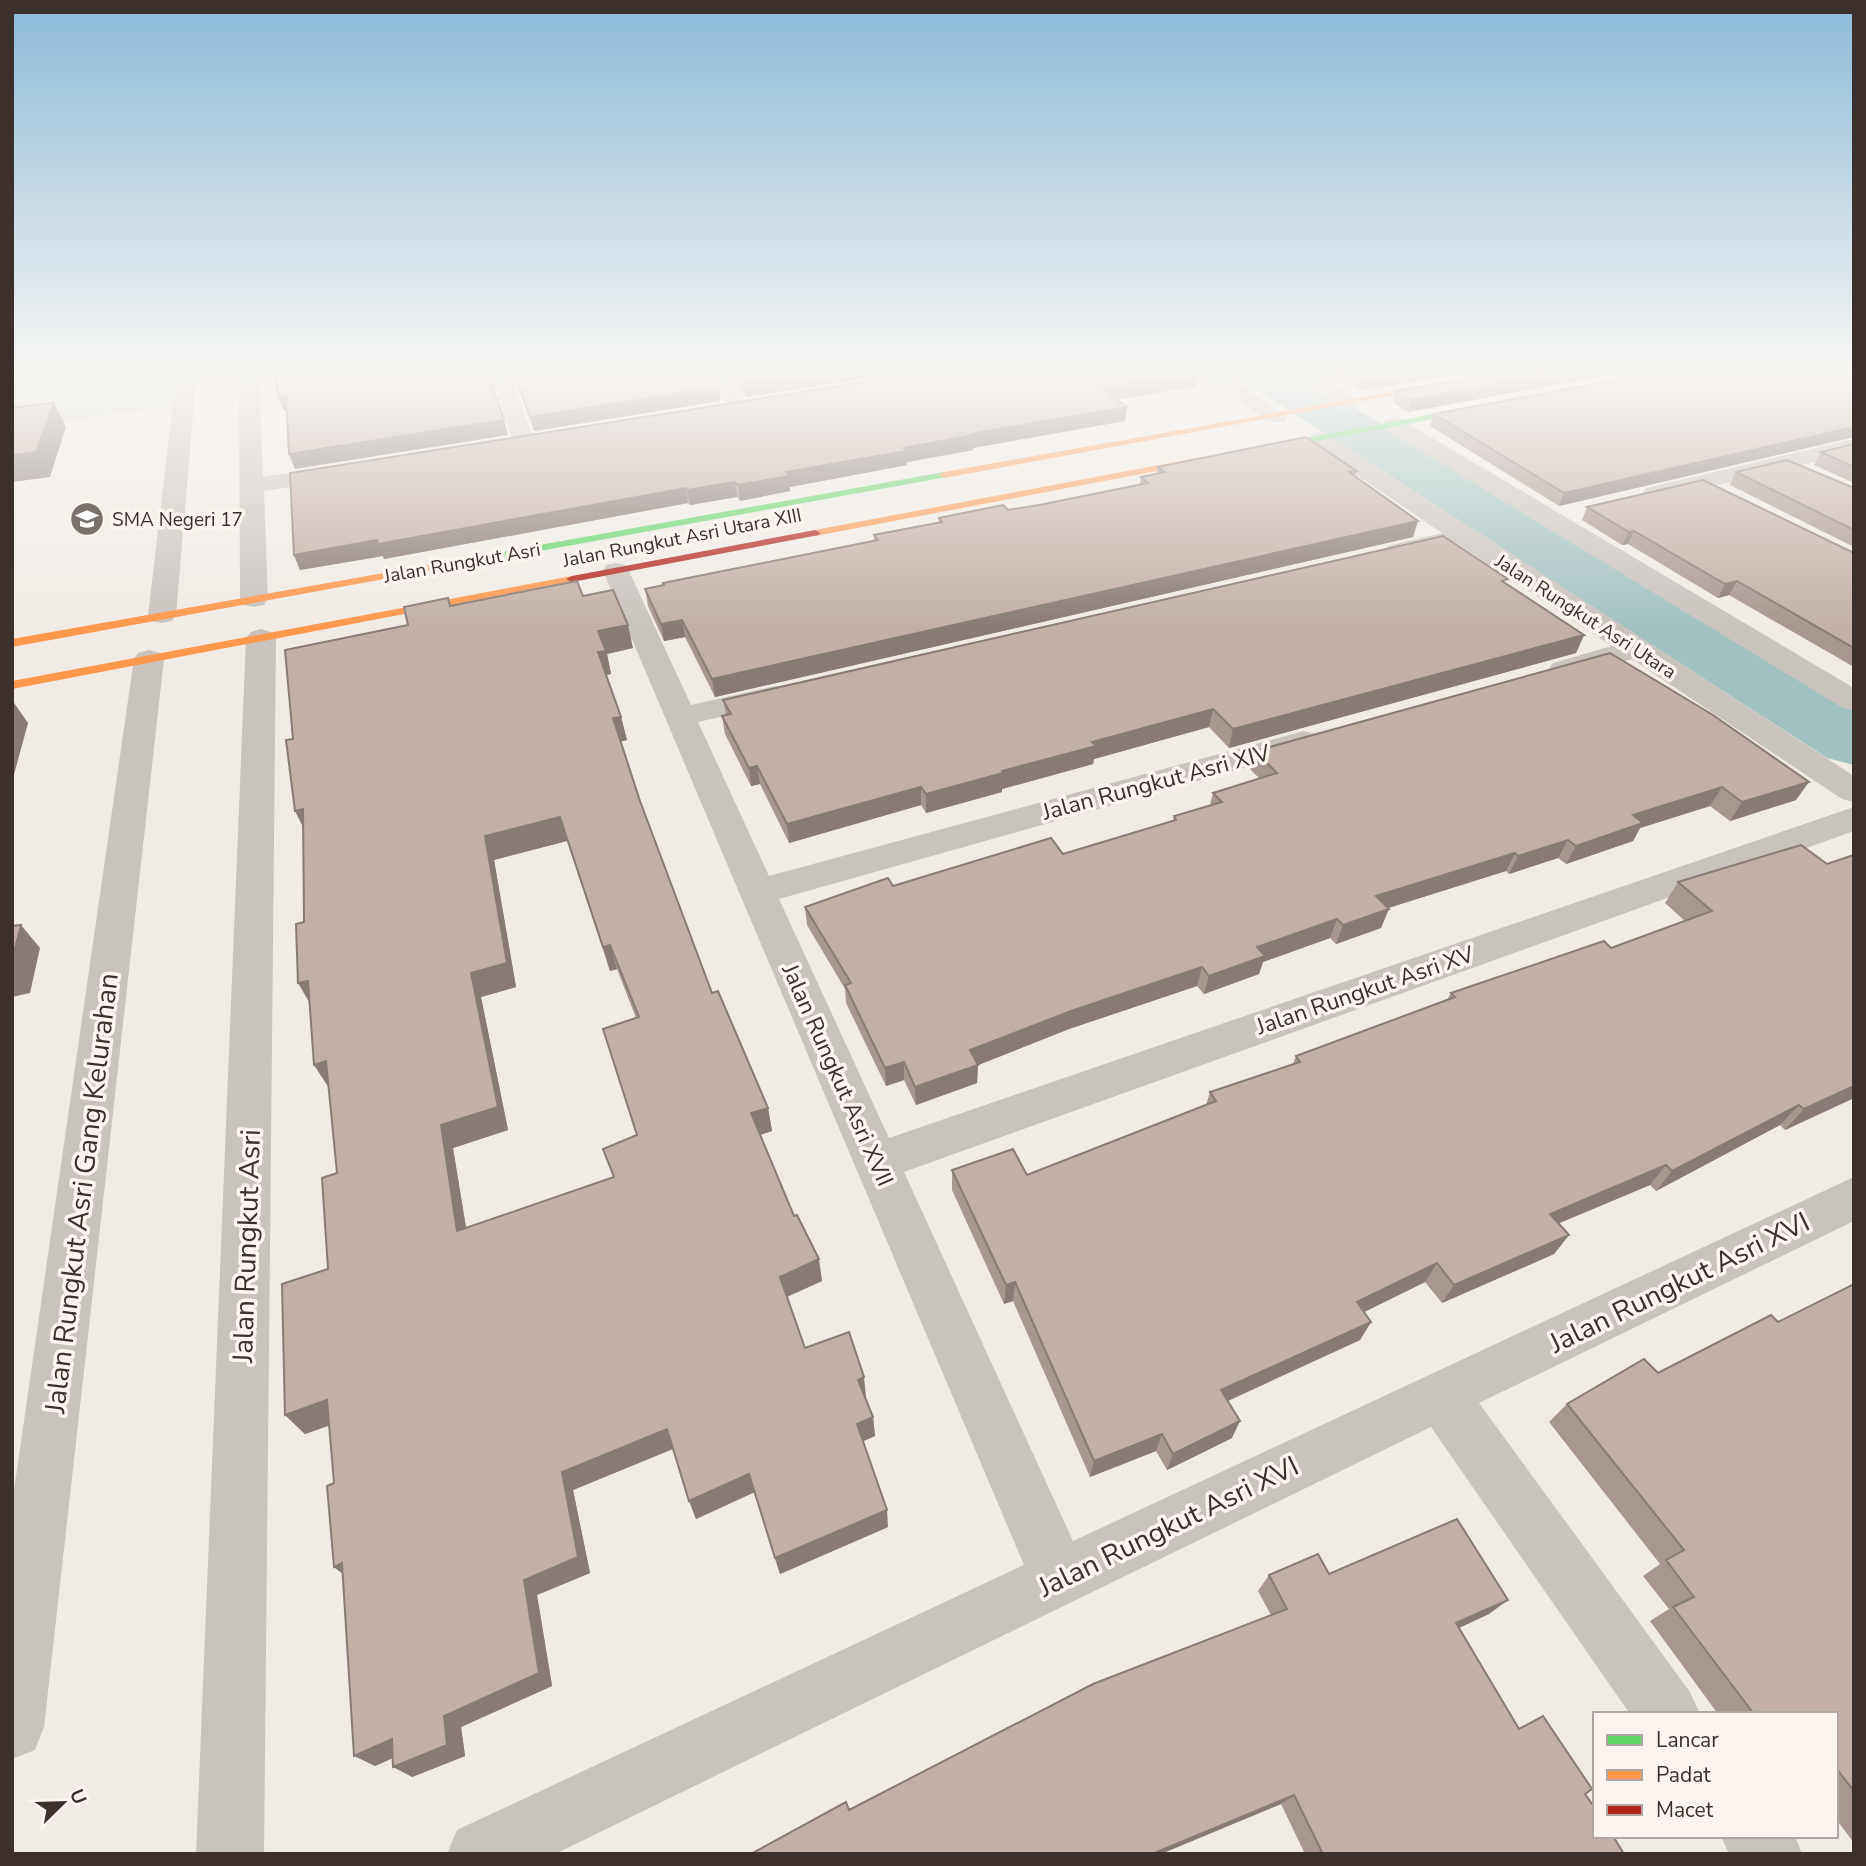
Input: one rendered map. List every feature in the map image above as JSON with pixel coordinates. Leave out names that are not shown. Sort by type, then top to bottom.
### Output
[{"type":"street","points":[[162,615],[178,455]]},
{"type":"street","name":"Jalan Rungkut Asri","points":[[230,1854],[257,619],[250,455]]},
{"type":"street","name":"Jalan Rungkut Asri","points":[[12,642],[162,615],[257,619],[824,498],[1062,455]]},
{"type":"street","name":"Jalan Rungkut Asri Utara XIII","points":[[257,619],[616,571],[1235,455]]},
{"type":"street","name":"Jalan Rungkut Asri Utara","points":[[1350,455],[1463,536],[1854,791]]},
{"type":"street","points":[[1439,455],[1854,701]]},
{"type":"street","points":[[1637,497],[1816,455]]},
{"type":"street","points":[[1783,463],[1819,479]]},
{"type":"street","points":[[251,486],[360,469]]},
{"type":"street","points":[[1699,482],[1735,500]]},
{"type":"street","points":[[824,498],[846,528]]},
{"type":"street","points":[[1549,518],[1587,509]]},
{"type":"street","points":[[1368,558],[1463,536]]},
{"type":"street","name":"Jalan Rungkut Asri XVII","points":[[616,571],[1059,1578]]},
{"type":"street","points":[[12,685],[149,659],[257,619]]},
{"type":"street","points":[[1530,678],[1636,649]]},
{"type":"street","name":"Jalan Rungkut Asri Gang Kelurahan","points":[[12,1727],[149,659]]},
{"type":"street","points":[[680,717],[802,689]]},
{"type":"street","name":"Jalan Rungkut Asri XIV","points":[[757,892],[1330,734]]},
{"type":"street","name":"Jalan Rungkut Asri XV","points":[[876,1162],[1854,818]]},
{"type":"street","name":"Jalan Rungkut Asri XVI","points":[[481,1854],[1854,1198]]},
{"type":"street","points":[[1441,1395],[1667,1712]]},
{"type":"street","points":[[1756,1838],[1768,1854]]},
{"type":"building","points":[[403,455],[883,455],[786,472],[789,476],[738,485],[735,482],[687,490],[686,488],[378,544],[377,540],[294,555],[290,473]]},
{"type":"building","points":[[1217,455],[1333,455],[1357,471],[1349,472],[1418,521],[712,679],[682,620],[661,624],[645,589],[664,585],[663,583],[878,540],[874,535],[942,522],[939,518],[1003,505],[1008,510],[1039,505],[1148,483],[1141,477],[1165,472],[1158,467]]},
{"type":"building","points":[[1502,455],[1731,455],[1564,493]]},
{"type":"building","points":[[1828,455],[1854,455],[1854,467]]},
{"type":"building","points":[[1787,460],[1854,488],[1854,530],[1736,472]]},
{"type":"building","points":[[1703,480],[1854,553],[1854,648],[1737,581],[1725,584],[1587,507]]},
{"type":"building","points":[[1443,536],[1508,579],[1502,581],[1584,635],[1233,729],[1213,709],[1092,742],[1096,746],[926,794],[921,787],[787,824],[757,766],[749,768],[722,716],[731,714],[723,700]]},
{"type":"building","points":[[577,581],[583,596],[613,590],[628,625],[598,631],[606,651],[598,652],[621,717],[613,718],[640,801],[712,993],[718,991],[768,1108],[751,1113],[794,1216],[797,1215],[819,1259],[780,1277],[805,1348],[849,1332],[864,1377],[858,1380],[873,1417],[857,1424],[887,1510],[775,1558],[749,1474],[689,1501],[667,1429],[562,1472],[578,1557],[524,1580],[539,1673],[444,1716],[447,1745],[393,1767],[392,1739],[354,1756],[342,1563],[334,1567],[327,1486],[334,1483],[327,1400],[285,1415],[282,1284],[328,1269],[322,1178],[337,1173],[326,1061],[314,1065],[308,981],[298,983],[296,924],[304,922],[303,809],[295,811],[286,740],[293,739],[285,650],[408,625],[404,607],[448,598],[450,606]],"holes":[[[560,817],[603,947],[610,945],[639,1017],[603,1029],[637,1135],[603,1149],[614,1177],[457,1231],[441,1125],[498,1107],[471,973],[507,963],[485,836]]]},
{"type":"building","points":[[1610,653],[1713,715],[1809,782],[1742,802],[1722,787],[1633,815],[1643,823],[1576,846],[1568,840],[1518,856],[1515,853],[1376,896],[1389,909],[1343,925],[1337,919],[1257,947],[1265,956],[1209,976],[1202,967],[1071,1011],[970,1050],[978,1065],[915,1087],[904,1062],[885,1068],[845,985],[851,983],[805,907],[888,878],[893,886],[1051,838],[1063,854],[1176,820],[1174,816],[1222,802],[1213,793],[1277,773],[1255,751]]},
{"type":"building","points":[[1801,845],[1827,864],[1854,855],[1854,1086],[1804,1109],[1799,1105],[1672,1171],[1666,1165],[1550,1214],[1569,1235],[1454,1285],[1437,1263],[1357,1302],[1371,1322],[1221,1390],[1240,1421],[1173,1454],[1162,1434],[1094,1461],[1015,1282],[1006,1285],[952,1170],[1013,1149],[1027,1175],[1216,1101],[1210,1092],[1300,1062],[1296,1056],[1455,997],[1451,993],[1604,941],[1611,948],[1712,911],[1678,882]]},
{"type":"building","points":[[21,925],[12,960],[12,926]]},
{"type":"building","points":[[1854,1284],[1854,1791],[1838,1771],[1838,1712],[1752,1712],[1673,1607],[1694,1597],[1666,1560],[1684,1550],[1567,1404],[1644,1359],[1658,1373],[1771,1315],[1778,1322]]},
{"type":"building","points":[[1457,1519],[1508,1600],[1456,1623],[1519,1729],[1543,1716],[1592,1789],[1585,1794],[1593,1805],[1593,1838],[1614,1838],[1624,1854],[1323,1854],[1294,1795],[1152,1854],[751,1854],[846,1802],[849,1810],[1093,1684],[1287,1609],[1269,1575],[1318,1554],[1329,1574]]},
{"type":"waterway","points":[[1395,455],[1854,742]]},
{"type":"traffic: fast","points":[[1201,460],[1227,455]]},
{"type":"traffic: fast","points":[[446,565],[944,475]]},
{"type":"traffic: slow","points":[[944,475],[1055,455]]},
{"type":"traffic: slow","points":[[815,533],[1201,460]]},
{"type":"traffic: slow","points":[[12,643],[446,565]]},
{"type":"traffic: slow","points":[[12,685],[572,579]]},
{"type":"traffic: jam","points":[[572,579],[815,533]]},
{"type":"place","name":"SMA Negeri 17","points":[[87,519]]}]
